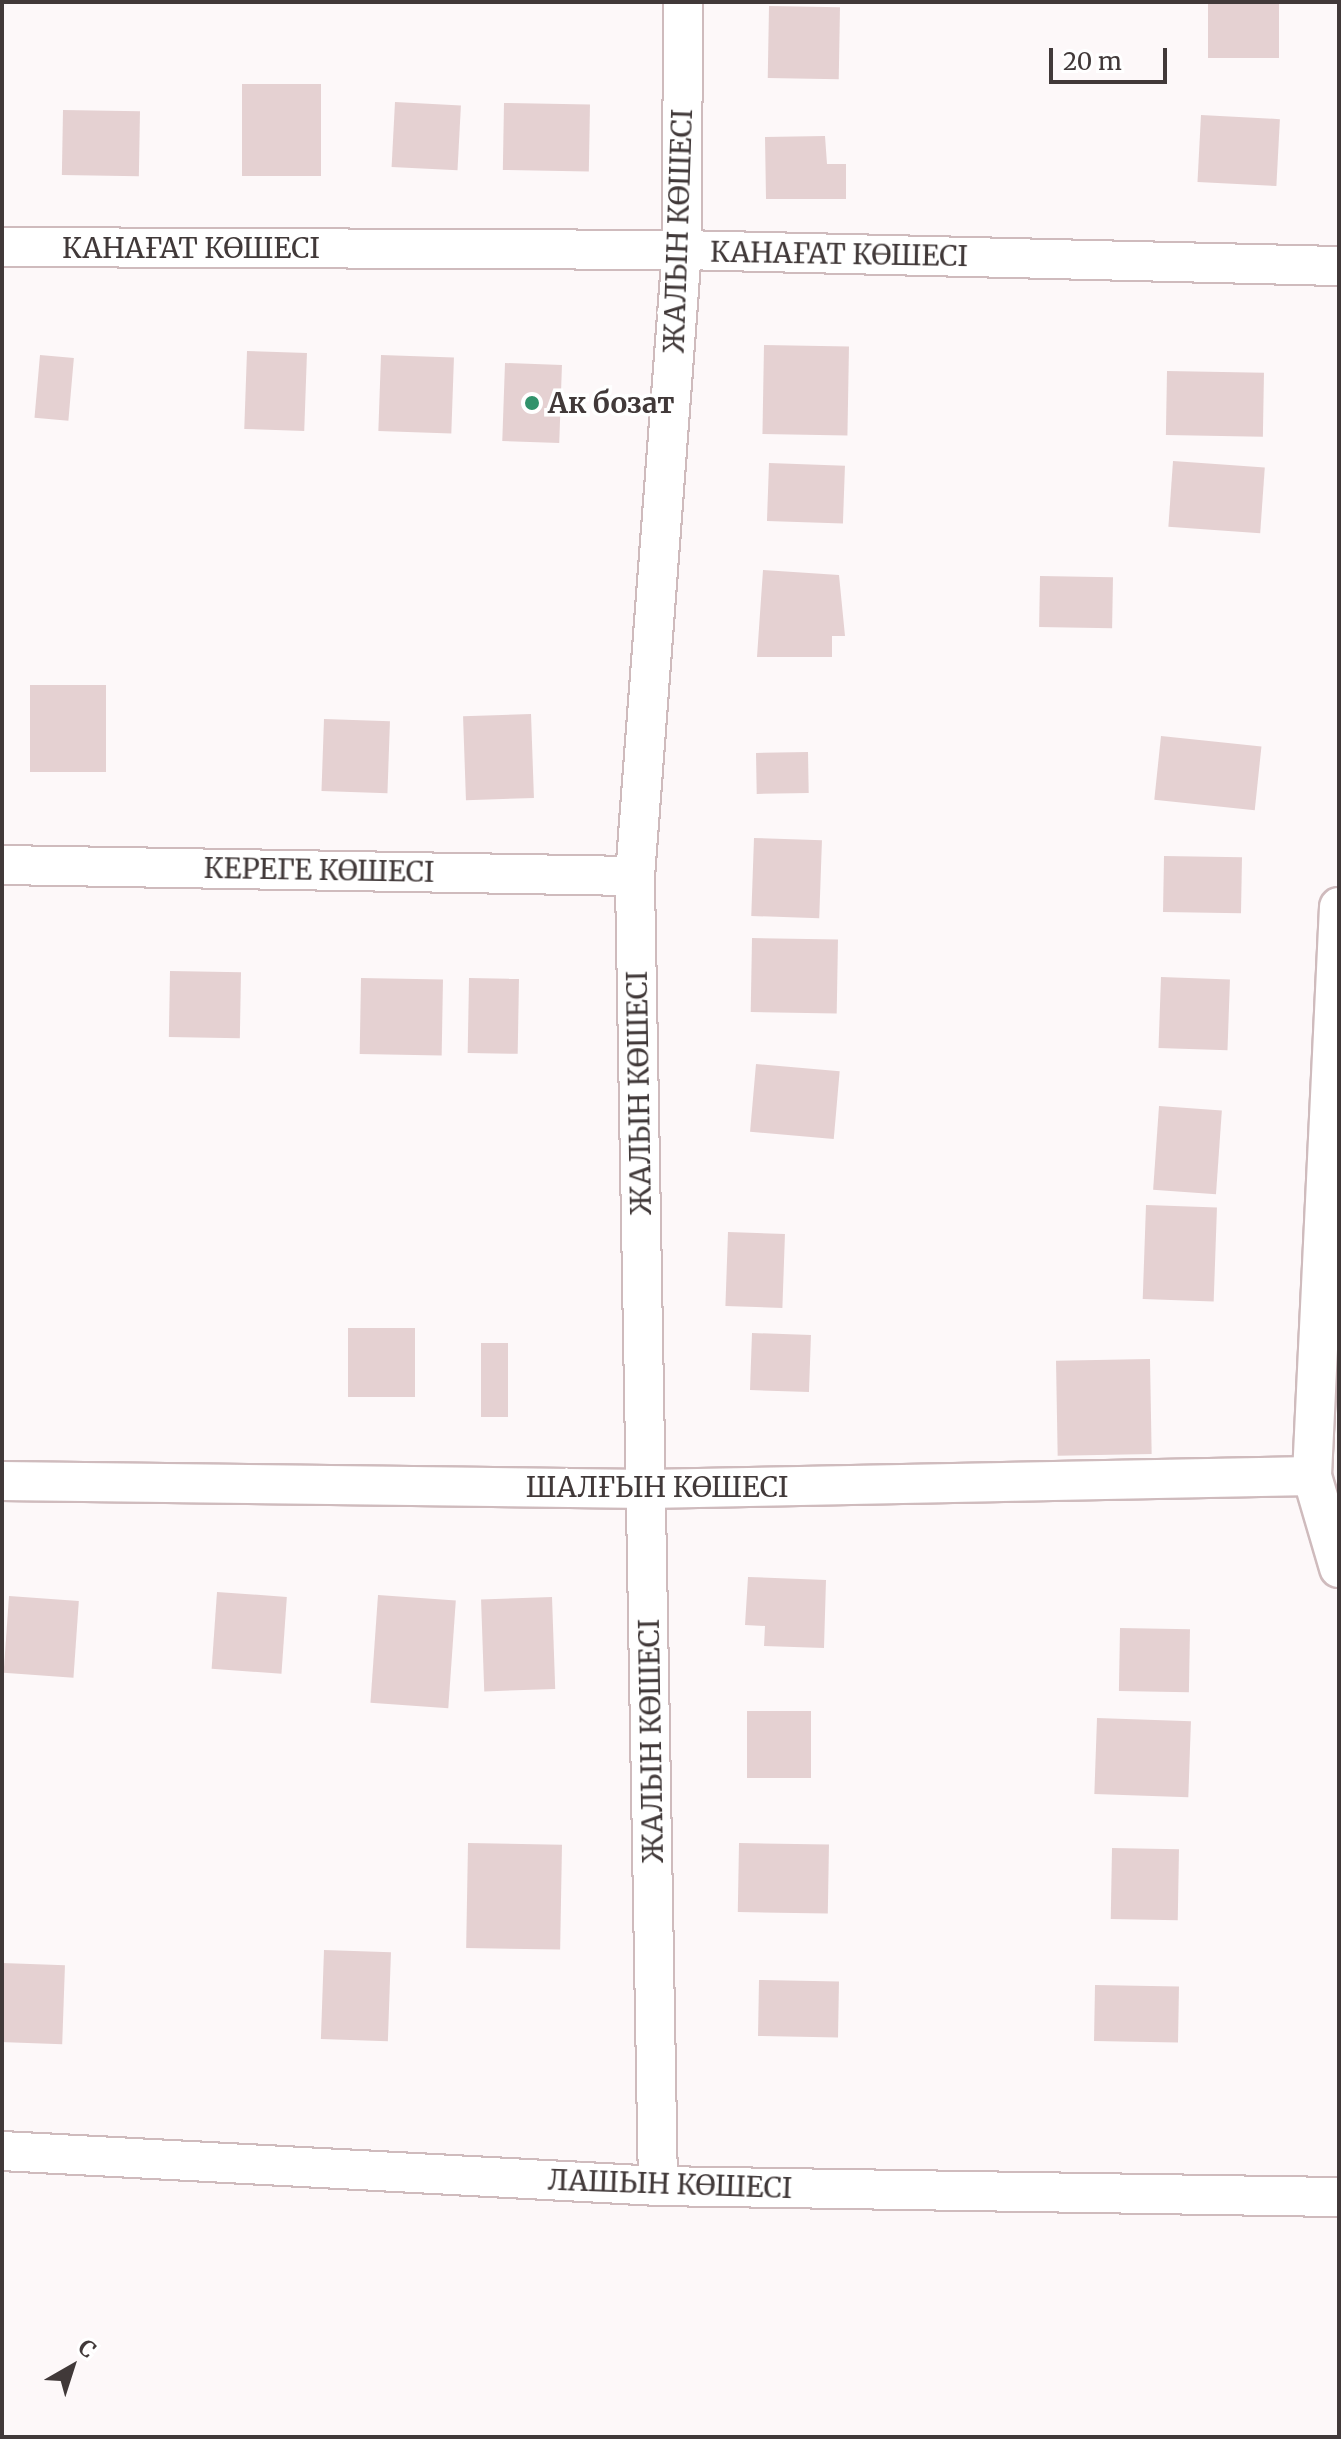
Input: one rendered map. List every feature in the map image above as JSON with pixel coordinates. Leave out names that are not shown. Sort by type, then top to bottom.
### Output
[{"type":"street","name":"ЖАЛЫН КӨШЕСІ","points":[[658,2186],[635,876],[682,250],[683,2]]},
{"type":"street","name":"КАНАҒАТ КӨШЕСІ","points":[[2,247],[682,250],[1339,266]]},
{"type":"street","name":"КЕРЕГЕ КӨШЕСІ","points":[[2,865],[635,876]]},
{"type":"street","points":[[1339,907],[1312,1476],[1339,1568]]},
{"type":"street","name":"ШАЛҒЫН КӨШЕСІ","points":[[2,1481],[647,1489],[1312,1476]]},
{"type":"street","name":"ЛАШЫН КӨШЕСІ","points":[[2,2151],[658,2186],[1339,2197]]},
{"type":"building","points":[[1208,2],[1279,2],[1279,58],[1208,58]]},
{"type":"building","points":[[769,6],[840,7],[839,79],[768,78]]},
{"type":"building","points":[[242,84],[321,84],[321,176],[242,176]]},
{"type":"building","points":[[395,102],[461,105],[458,170],[392,167]]},
{"type":"building","points":[[504,103],[590,105],[589,171],[503,170]]},
{"type":"building","points":[[63,110],[140,111],[139,176],[62,175]]},
{"type":"building","points":[[1201,115],[1280,119],[1276,186],[1197,182]]},
{"type":"building","points":[[825,136],[827,164],[846,164],[846,199],[766,199],[765,137]]},
{"type":"building","points":[[764,345],[849,346],[847,435],[762,434]]},
{"type":"building","points":[[247,351],[307,353],[304,431],[244,429]]},
{"type":"building","points":[[40,355],[74,358],[68,421],[35,418]]},
{"type":"building","points":[[381,355],[454,358],[451,434],[378,431]]},
{"type":"building","name":"Ак бозат","points":[[505,363],[562,365],[559,443],[502,441]]},
{"type":"building","points":[[1167,371],[1264,373],[1263,437],[1166,435]]},
{"type":"building","points":[[1173,461],[1265,467],[1260,533],[1168,527]]},
{"type":"building","points":[[769,463],[845,466],[843,524],[767,521]]},
{"type":"building","points":[[763,570],[839,575],[845,636],[832,636],[832,657],[757,657]]},
{"type":"building","points":[[1040,576],[1113,577],[1112,628],[1039,627]]},
{"type":"building","points":[[30,685],[106,685],[106,772],[30,772]]},
{"type":"building","points":[[531,714],[534,798],[466,800],[463,716]]},
{"type":"building","points":[[324,719],[390,721],[387,793],[321,791]]},
{"type":"building","points":[[1161,736],[1261,747],[1255,810],[1154,800]]},
{"type":"building","points":[[808,752],[809,793],[757,794],[756,753]]},
{"type":"building","points":[[754,838],[822,840],[819,918],[751,916]]},
{"type":"building","points":[[1164,856],[1242,857],[1241,913],[1163,912]]},
{"type":"building","points":[[752,938],[838,940],[837,1013],[751,1012]]},
{"type":"building","points":[[170,971],[241,972],[240,1038],[169,1037]]},
{"type":"building","points":[[1161,977],[1230,979],[1227,1050],[1159,1048]]},
{"type":"building","points":[[361,978],[443,979],[442,1055],[360,1054]]},
{"type":"building","points":[[469,978],[519,979],[518,1054],[468,1053]]},
{"type":"building","points":[[756,1064],[840,1071],[834,1139],[750,1132]]},
{"type":"building","points":[[1159,1106],[1222,1110],[1216,1194],[1153,1190]]},
{"type":"building","points":[[1146,1205],[1217,1207],[1214,1301],[1143,1299]]},
{"type":"building","points":[[728,1232],[785,1234],[782,1308],[725,1306]]},
{"type":"building","points":[[348,1328],[415,1328],[415,1397],[348,1397]]},
{"type":"building","points":[[752,1333],[811,1335],[809,1392],[750,1390]]},
{"type":"building","points":[[481,1343],[508,1343],[508,1417],[481,1417]]},
{"type":"building","points":[[1150,1359],[1152,1454],[1058,1456],[1056,1361]]},
{"type":"building","points":[[748,1577],[826,1580],[824,1648],[764,1646],[765,1626],[745,1625]]},
{"type":"building","points":[[217,1592],[287,1597],[281,1674],[212,1669]]},
{"type":"building","points":[[378,1595],[456,1600],[448,1708],[370,1703]]},
{"type":"building","points":[[9,1596],[79,1601],[73,1678],[4,1673]]},
{"type":"building","points":[[552,1597],[555,1689],[484,1691],[481,1599]]},
{"type":"building","points":[[1120,1628],[1190,1629],[1189,1692],[1119,1691]]},
{"type":"building","points":[[747,1711],[811,1711],[811,1778],[747,1778]]},
{"type":"building","points":[[1097,1718],[1191,1721],[1188,1797],[1094,1794]]},
{"type":"building","points":[[468,1843],[562,1845],[560,1950],[466,1948]]},
{"type":"building","points":[[739,1843],[829,1845],[828,1914],[738,1912]]},
{"type":"building","points":[[1112,1848],[1179,1849],[1178,1920],[1111,1919]]},
{"type":"building","points":[[324,1950],[391,1952],[388,2041],[321,2039]]},
{"type":"building","points":[[2,1963],[65,1965],[62,2044],[2,2042]]},
{"type":"building","points":[[759,1980],[839,1981],[838,2037],[758,2036]]},
{"type":"building","points":[[1095,1985],[1179,1986],[1178,2042],[1094,2041]]},
{"type":"place","name":"Ак бозат","points":[[532,403]]}]
